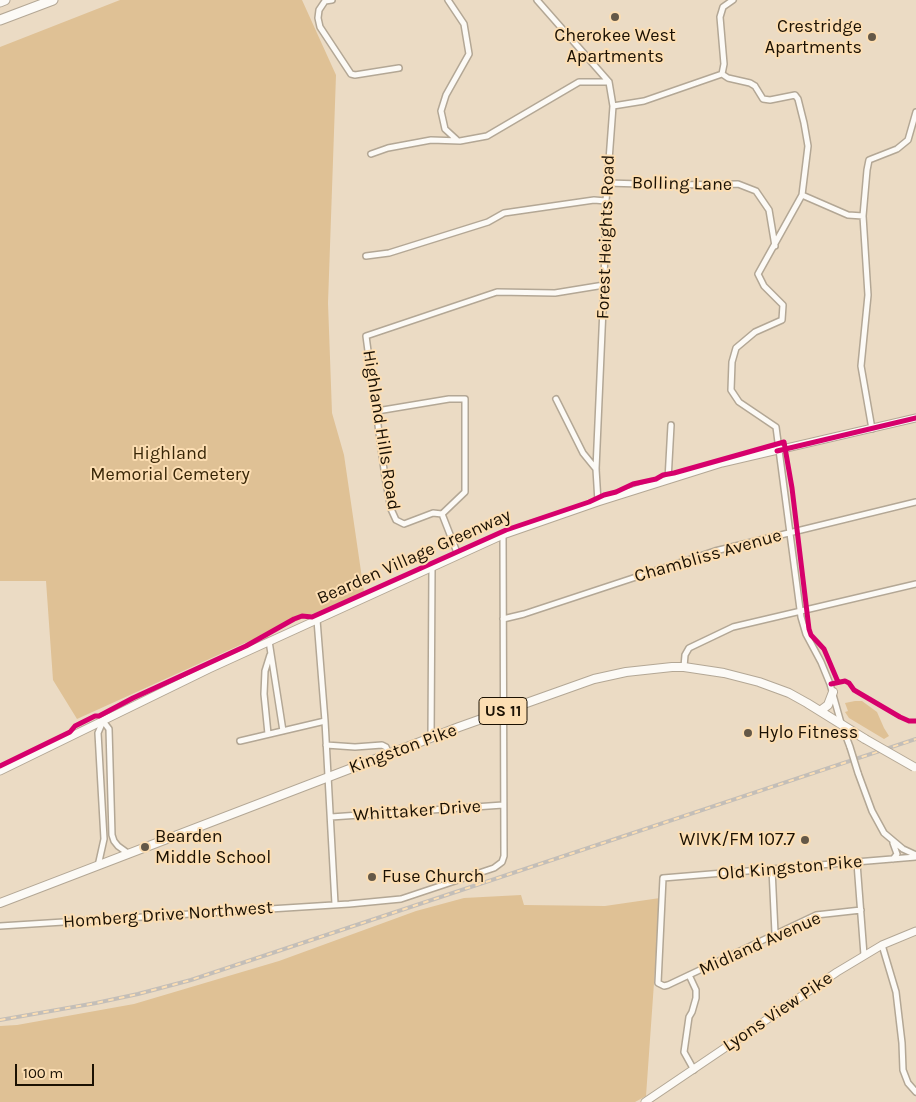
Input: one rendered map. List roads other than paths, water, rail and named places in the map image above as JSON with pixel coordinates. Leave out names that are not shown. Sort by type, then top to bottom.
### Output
[{"type":"highway","points":[[0,2],[5,0]]},
{"type":"highway","points":[[0,20],[53,0]]},
{"type":"main road","name":"Kingston Pike","points":[[0,903],[328,776],[504,711],[594,679],[635,670],[684,667],[724,673],[765,684],[789,693],[915,768]]},
{"type":"main road","points":[[820,711],[828,705],[832,692]]},
{"type":"street","points":[[332,0],[325,2],[319,10],[320,28],[351,74],[355,76],[399,68]]},
{"type":"street","points":[[448,0],[464,24],[469,54],[446,95],[441,111],[445,128],[453,138],[460,142]]},
{"type":"street","points":[[537,0],[609,82]]},
{"type":"street","points":[[722,74],[724,64],[720,17],[723,7],[733,0]]},
{"type":"street","points":[[722,74],[728,78],[750,83],[763,99],[770,100],[795,95],[798,99],[808,146],[802,195],[758,274],[764,286],[783,306],[782,320],[755,332],[736,348],[732,362],[732,390],[739,402],[776,427],[800,613],[806,634],[821,662],[832,692],[840,723],[872,811],[884,833],[916,856]]},
{"type":"street","points":[[613,106],[644,101],[722,74]]},
{"type":"street","points":[[371,154],[388,148],[431,140],[460,142],[487,136],[579,82],[609,82]]},
{"type":"street","name":"Forest Heights Road","points":[[598,502],[596,470],[606,202],[613,106],[609,82]]},
{"type":"street","points":[[872,428],[862,366],[868,296],[863,216],[867,170],[869,160],[897,149],[908,140],[916,112]]},
{"type":"street","name":"Bolling Lane","points":[[607,182],[675,186],[738,184],[756,191],[769,210],[775,246]]},
{"type":"street","points":[[802,195],[848,215],[863,216]]},
{"type":"street","points":[[366,256],[389,253],[488,222],[504,213],[594,200],[606,202]]},
{"type":"street","name":"Highland Hills Road","points":[[442,514],[433,513],[404,524],[396,520],[391,509],[366,336],[496,292],[555,293],[604,286]]},
{"type":"street","points":[[377,411],[449,399],[465,399],[465,492],[442,514],[458,556]]},
{"type":"street","points":[[556,399],[583,453],[596,470]]},
{"type":"street","points":[[0,771],[269,641],[503,535],[598,502],[722,463],[916,418]]},
{"type":"street","points":[[668,480],[671,425]]},
{"type":"street","name":"Chambliss Avenue","points":[[503,619],[524,614],[715,550],[916,502]]},
{"type":"street","name":"Homberg Drive Northwest","points":[[0,926],[401,899],[494,868],[502,862],[504,856],[503,535]]},
{"type":"street","points":[[431,738],[432,568]]},
{"type":"street","points":[[684,667],[685,655],[691,646],[733,627],[800,613],[916,584]]},
{"type":"street","points":[[317,620],[325,721],[335,904]]},
{"type":"street","points":[[269,641],[283,731]]},
{"type":"street","points":[[268,734],[264,694],[266,672],[271,652]]},
{"type":"street","points":[[103,721],[109,729],[112,835],[118,846],[128,854]]},
{"type":"street","points":[[98,866],[104,840],[98,733],[103,721]]},
{"type":"street","points":[[240,741],[325,721]]},
{"type":"street","points":[[326,745],[355,747],[382,745],[386,746],[390,754]]},
{"type":"street","name":"Whittaker Drive","points":[[331,817],[503,805]]},
{"type":"street","points":[[892,840],[897,854],[892,860]]},
{"type":"street","name":"Old Kingston Pike","points":[[660,985],[657,980],[663,878],[858,863],[916,856]]},
{"type":"street","points":[[858,863],[864,955]]},
{"type":"street","points":[[772,869],[775,933]]},
{"type":"street","name":"Midland Avenue","points":[[660,985],[668,985],[816,915],[861,910]]},
{"type":"street","name":"Lyons View Pike","points":[[646,1102],[814,986],[882,945],[916,931]]},
{"type":"street","points":[[882,945],[896,992],[903,1070],[908,1082],[916,1092]]},
{"type":"street","points":[[689,975],[696,990],[696,998],[689,1017],[684,1052],[694,1070]]},
{"type":"railway","points":[[0,1020],[96,1003],[191,980],[916,739]]},
{"type":"place","name":"Cherokee West Apartments","points":[[615,17]]},
{"type":"place","name":"Crestridge Apartments","points":[[872,37]]},
{"type":"place","name":"Hylo Fitness","points":[[748,733]]},
{"type":"place","name":"WIVK/FM 107.7","points":[[805,840]]},
{"type":"place","name":"Bearden Middle School","points":[[145,847]]},
{"type":"place","name":"Fuse Church","points":[[372,877]]},
{"type":"park label","name":"Highland Memorial Cemetery","points":[[170,464]]}]
